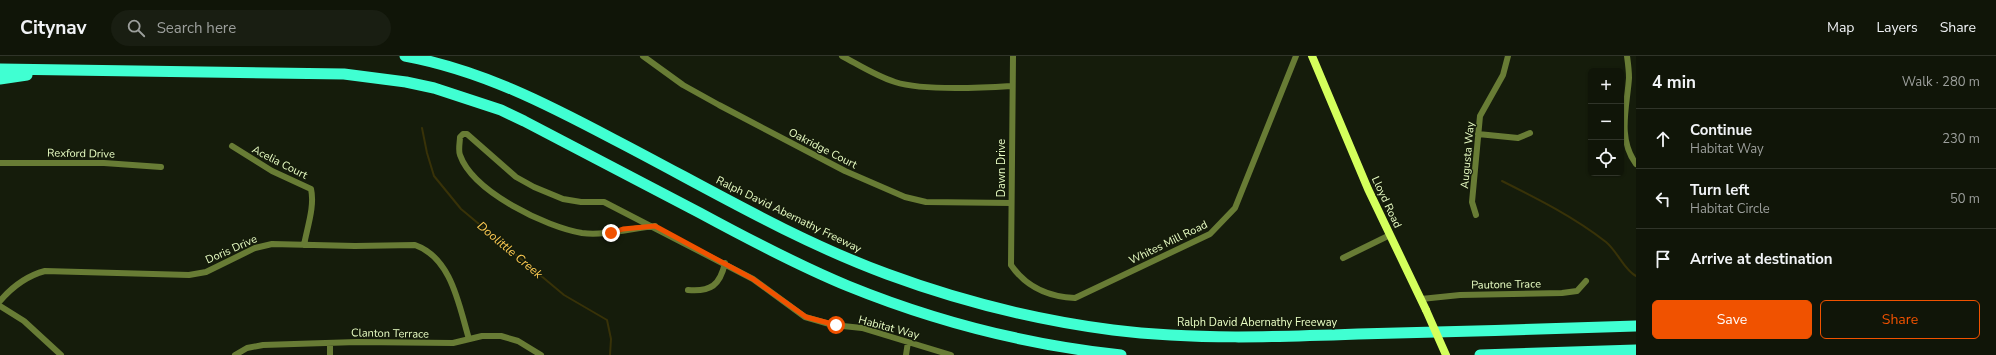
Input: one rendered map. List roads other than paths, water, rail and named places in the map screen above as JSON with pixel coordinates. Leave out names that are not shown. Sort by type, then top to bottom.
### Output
[{"type":"highway","name":"Ralph David Abernathy Freeway","points":[[405,56],[467,72],[517,90],[565,113],[779,225],[855,262],[934,290],[1037,317],[1113,330],[1215,337],[1636,326]]},
{"type":"highway","points":[[0,69],[344,74],[406,82],[434,88],[501,110],[780,255],[849,286],[912,309],[986,331],[1076,349],[1120,355]]},
{"type":"highway","points":[[0,79],[50,72],[136,71]]},
{"type":"highway","points":[[1480,355],[1636,350]]},
{"type":"street","name":"Oakridge Court","points":[[644,56],[683,85],[695,92],[845,171],[895,193],[926,202],[1010,203]]},
{"type":"street","points":[[842,56],[882,77],[897,82],[922,86],[1011,86]]},
{"type":"street","name":"Dawn Drive","points":[[1013,56],[1011,86],[1011,265],[1020,276]]},
{"type":"street","name":"Whites Mill Road","points":[[1020,276],[1029,285],[1039,290],[1055,296],[1075,298],[1210,234],[1235,208],[1296,56]]},
{"type":"street","name":"Lloyd Road","points":[[1312,56],[1368,189],[1446,355]]},
{"type":"street","name":"Augusta Way","points":[[1476,215],[1472,202],[1480,116],[1503,74],[1508,56]]},
{"type":"street","points":[[1627,56],[1629,77],[1624,125],[1627,147],[1636,164]]},
{"type":"street","points":[[1478,134],[1518,138],[1530,133]]},
{"type":"street","name":"Habitat Way","points":[[655,226],[623,229],[611,233],[583,233],[554,225],[531,216],[486,188],[468,170],[459,154],[460,137],[463,134],[467,134],[516,177],[534,187],[563,199],[580,202],[604,202],[655,226],[753,279],[806,317],[833,325],[862,328],[942,354],[951,355]]},
{"type":"street","name":"Acelia Court","points":[[232,146],[272,171],[311,189],[313,195],[304,245]]},
{"type":"street","name":"Rexford Drive","points":[[0,163],[104,163],[161,167]]},
{"type":"street","points":[[1344,258],[1390,235]]},
{"type":"street","name":"Doris Drive","points":[[0,301],[8,292],[25,278],[45,271],[189,275],[214,269],[263,245],[415,245],[423,248],[441,264],[450,280],[469,339]]},
{"type":"street","points":[[688,290],[700,291],[709,289],[719,281],[725,263]]},
{"type":"street","name":"Pautone Trace","points":[[1421,299],[1460,295],[1562,293],[1578,291],[1586,281]]},
{"type":"street","points":[[0,306],[24,321],[61,355]]},
{"type":"street","name":"Clanton Terrace","points":[[235,355],[247,348],[263,345],[330,343],[453,343],[482,336],[501,336],[518,341],[541,355]]},
{"type":"street","points":[[906,355],[908,342]]},
{"type":"street","points":[[330,343],[330,355]]},
{"type":"waterway","name":"Doolittle Creek","points":[[422,128],[427,153],[434,176],[461,209],[564,295],[607,320],[611,339],[610,355]]},
{"type":"waterway","points":[[1502,181],[1556,209],[1594,233],[1610,246],[1628,270],[1636,276]]}]
